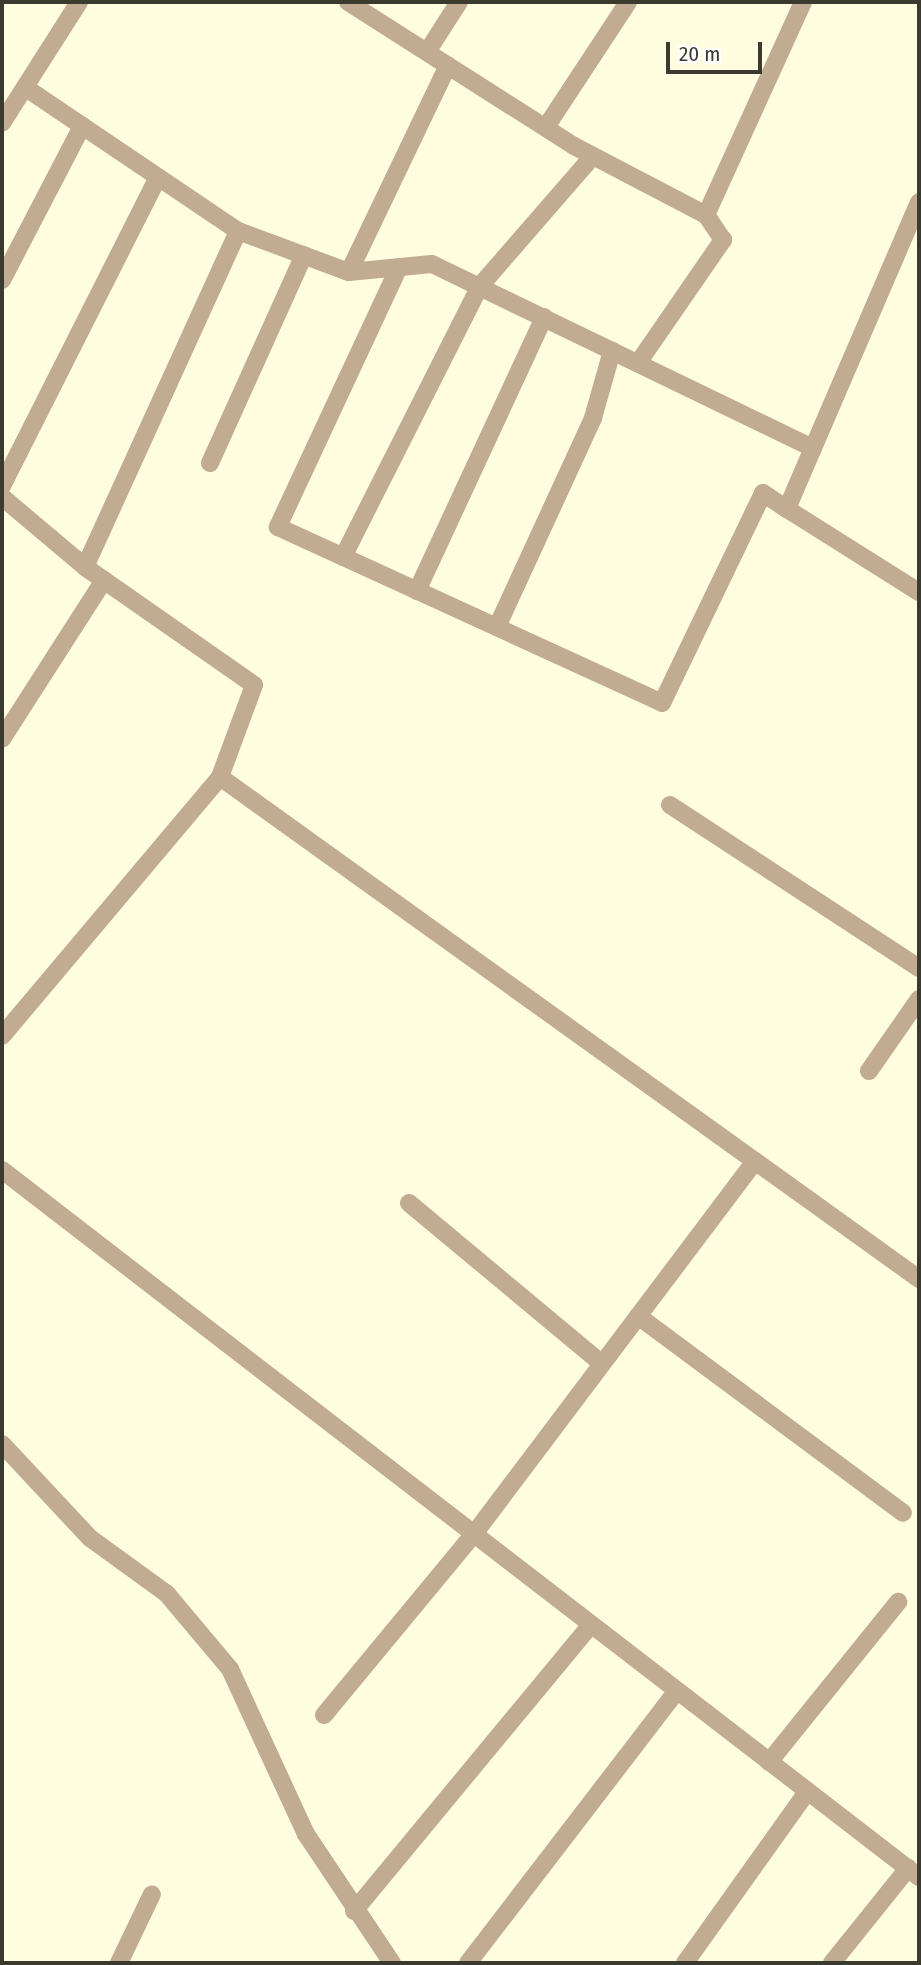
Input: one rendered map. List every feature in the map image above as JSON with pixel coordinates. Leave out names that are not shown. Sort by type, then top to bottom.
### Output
[{"type":"street","points":[[2,123],[79,2]]},
{"type":"street","points":[[348,2],[593,156],[706,215],[723,240],[638,363]]},
{"type":"street","points":[[427,52],[459,2]]},
{"type":"street","points":[[546,127],[628,2]]},
{"type":"street","points":[[706,215],[803,2]]},
{"type":"street","points":[[349,272],[448,65]]},
{"type":"street","points":[[26,88],[238,231],[349,272],[432,264],[813,448]]},
{"type":"street","points":[[2,280],[82,126]]},
{"type":"street","points":[[343,557],[480,286],[593,156]]},
{"type":"street","points":[[2,486],[158,177]]},
{"type":"street","points":[[787,509],[919,202]]},
{"type":"street","points":[[85,568],[238,231]]},
{"type":"street","points":[[210,463],[304,255]]},
{"type":"street","points":[[399,267],[278,527],[662,703],[763,493],[919,592]]},
{"type":"street","points":[[417,591],[544,317]]},
{"type":"street","points":[[497,627],[593,418],[612,351]]},
{"type":"street","points":[[2,497],[85,568],[254,685],[220,777],[2,1036]]},
{"type":"street","points":[[2,739],[104,580]]},
{"type":"street","points":[[220,777],[919,1279]]},
{"type":"street","points":[[670,804],[919,968]]},
{"type":"street","points":[[869,1071],[919,999]]},
{"type":"street","points":[[324,1715],[474,1534],[755,1161]]},
{"type":"street","points":[[2,1170],[914,1872],[832,1963]]},
{"type":"street","points":[[409,1203],[602,1364]]},
{"type":"street","points":[[638,1316],[903,1513]]},
{"type":"street","points":[[2,1444],[90,1538],[167,1594],[230,1668],[267,1759],[354,1911],[392,1963]]},
{"type":"street","points":[[769,1762],[898,1602]]},
{"type":"street","points":[[354,1911],[591,1625]]},
{"type":"street","points":[[468,1963],[677,1691]]},
{"type":"street","points":[[685,1963],[807,1792]]},
{"type":"street","points":[[119,1963],[152,1894]]}]
